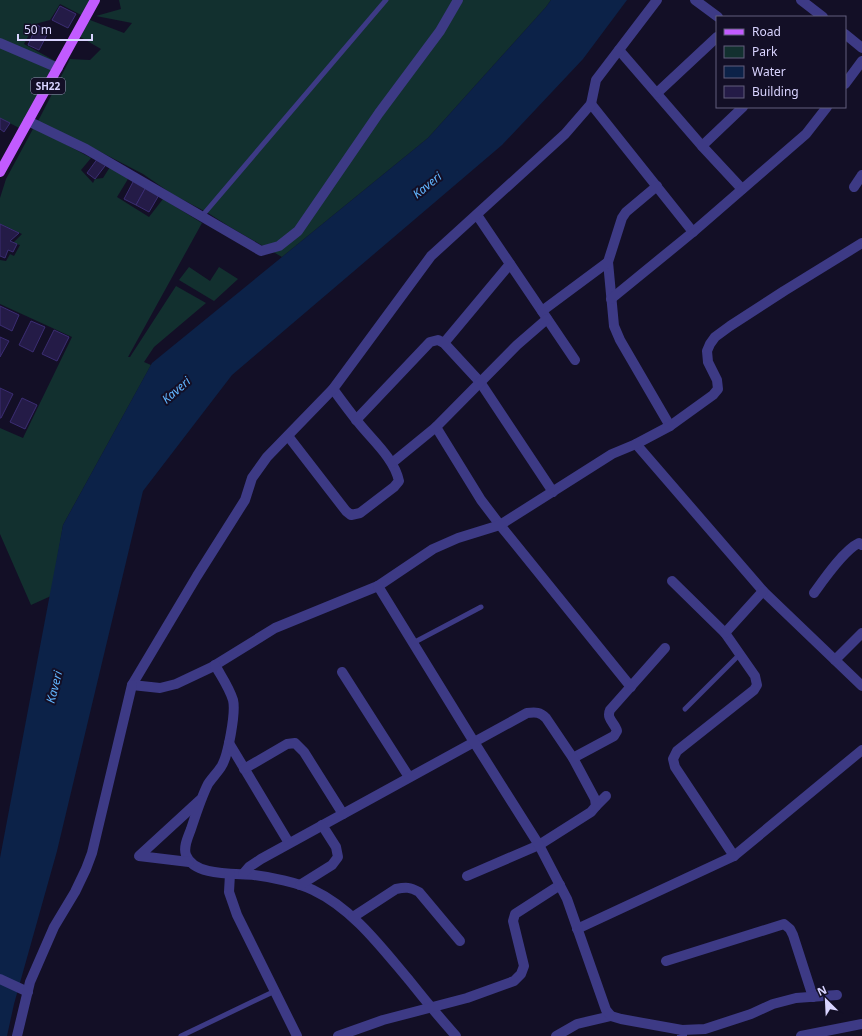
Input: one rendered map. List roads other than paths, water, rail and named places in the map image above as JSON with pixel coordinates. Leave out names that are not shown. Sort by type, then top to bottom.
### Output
[{"type":"main road","name":"SH22","points":[[1,167],[95,0]]},
{"type":"street","points":[[28,121],[86,149],[262,250],[279,246],[298,231],[379,113],[440,31],[458,0]]},
{"type":"street","points":[[17,1036],[30,982],[54,927],[75,892],[92,853],[132,685],[196,576],[246,500],[252,478],[267,457],[333,389],[430,256],[565,134],[591,104],[596,80],[657,0]]},
{"type":"street","points":[[695,0],[717,16]]},
{"type":"street","points":[[801,0],[813,3],[822,16]]},
{"type":"street","points":[[846,35],[862,48]]},
{"type":"street","points":[[657,93],[716,38]]},
{"type":"street","points":[[0,43],[58,68]]},
{"type":"street","points":[[619,50],[742,190]]},
{"type":"street","points":[[846,83],[862,61]]},
{"type":"street","points":[[591,104],[693,232]]},
{"type":"street","points":[[702,146],[742,108]]},
{"type":"street","points":[[611,299],[693,232],[806,134],[826,108]]},
{"type":"street","points":[[854,187],[862,175]]},
{"type":"street","points":[[656,186],[626,212],[622,218],[608,262],[614,326],[620,340],[670,426]]},
{"type":"street","points":[[476,214],[575,360]]},
{"type":"street","points":[[132,685],[160,688],[176,684],[215,665],[275,628],[378,586],[433,549],[458,538],[500,526],[612,454],[636,444],[670,426],[713,395],[718,389],[717,380],[708,362],[707,351],[715,337],[862,243]]},
{"type":"street","points":[[392,463],[436,427],[544,314],[608,262]]},
{"type":"street","points":[[444,343],[510,264]]},
{"type":"street","points":[[356,420],[430,342],[438,340],[444,343],[480,382],[553,492]]},
{"type":"street","points":[[288,436],[346,511],[351,515],[360,513],[394,487],[399,481],[397,472],[392,463],[356,420],[333,389]]},
{"type":"street","points":[[436,427],[481,500],[500,526],[631,687]]},
{"type":"street","points":[[636,444],[763,591],[862,686]]},
{"type":"street","points":[[814,593],[822,581],[850,549],[859,543],[862,545]]},
{"type":"street","points":[[672,581],[725,633],[755,676],[757,685],[754,690],[677,751],[673,759],[674,767],[734,856]]},
{"type":"street","points":[[378,586],[539,845],[567,899],[601,999],[606,1010],[611,1016]]},
{"type":"street","points":[[725,633],[763,591]]},
{"type":"street","points":[[835,660],[862,633]]},
{"type":"street","points":[[573,758],[614,736],[617,732],[615,726],[609,719],[608,715],[610,710],[665,648]]},
{"type":"street","points":[[215,665],[230,691],[234,715],[224,761],[209,783],[185,844],[185,853],[189,862],[197,868],[230,874],[243,874],[270,878],[300,885],[312,889],[335,903],[353,917],[386,953],[456,1036]]},
{"type":"street","points":[[342,672],[409,777]]},
{"type":"street","points":[[243,874],[249,867],[289,843],[527,713],[541,713],[546,718],[573,758],[595,799],[596,806]]},
{"type":"street","points":[[229,743],[289,843]]},
{"type":"street","points":[[244,769],[287,744],[295,743],[304,752],[343,814]]},
{"type":"street","points":[[577,929],[734,856],[862,750]]},
{"type":"street","points":[[467,876],[539,845],[591,812],[606,796]]},
{"type":"street","points":[[189,862],[139,856],[202,799]]},
{"type":"street","points":[[300,885],[332,865],[338,857],[336,847],[322,825]]},
{"type":"street","points":[[230,874],[229,892],[231,900],[249,941],[297,1036]]},
{"type":"street","points":[[338,1036],[383,1020],[467,998],[514,980],[521,974],[524,966],[513,921],[515,914],[560,886]]},
{"type":"street","points":[[353,917],[396,889],[411,887],[419,892],[460,941]]},
{"type":"street","points":[[666,961],[784,924],[790,929],[793,935],[813,997]]},
{"type":"street","points":[[0,979],[27,992]]},
{"type":"street","points":[[556,1036],[577,1024],[611,1016],[682,1033],[705,1029],[751,1014],[773,1004],[796,998],[837,994]]},
{"type":"street","points":[[801,1036],[862,1024]]},
{"type":"lane","points":[[202,216],[386,0]]},
{"type":"lane","points":[[413,643],[481,608]]},
{"type":"lane","points":[[685,709],[740,654]]},
{"type":"lane","points":[[181,1036],[275,991]]},
{"type":"water","name":"Kaveri","points":[[551,0],[627,0],[583,59],[502,145],[232,375],[143,491],[57,851],[14,1004],[7,1036],[0,1036],[0,858],[63,525],[152,363],[428,138]]}]
